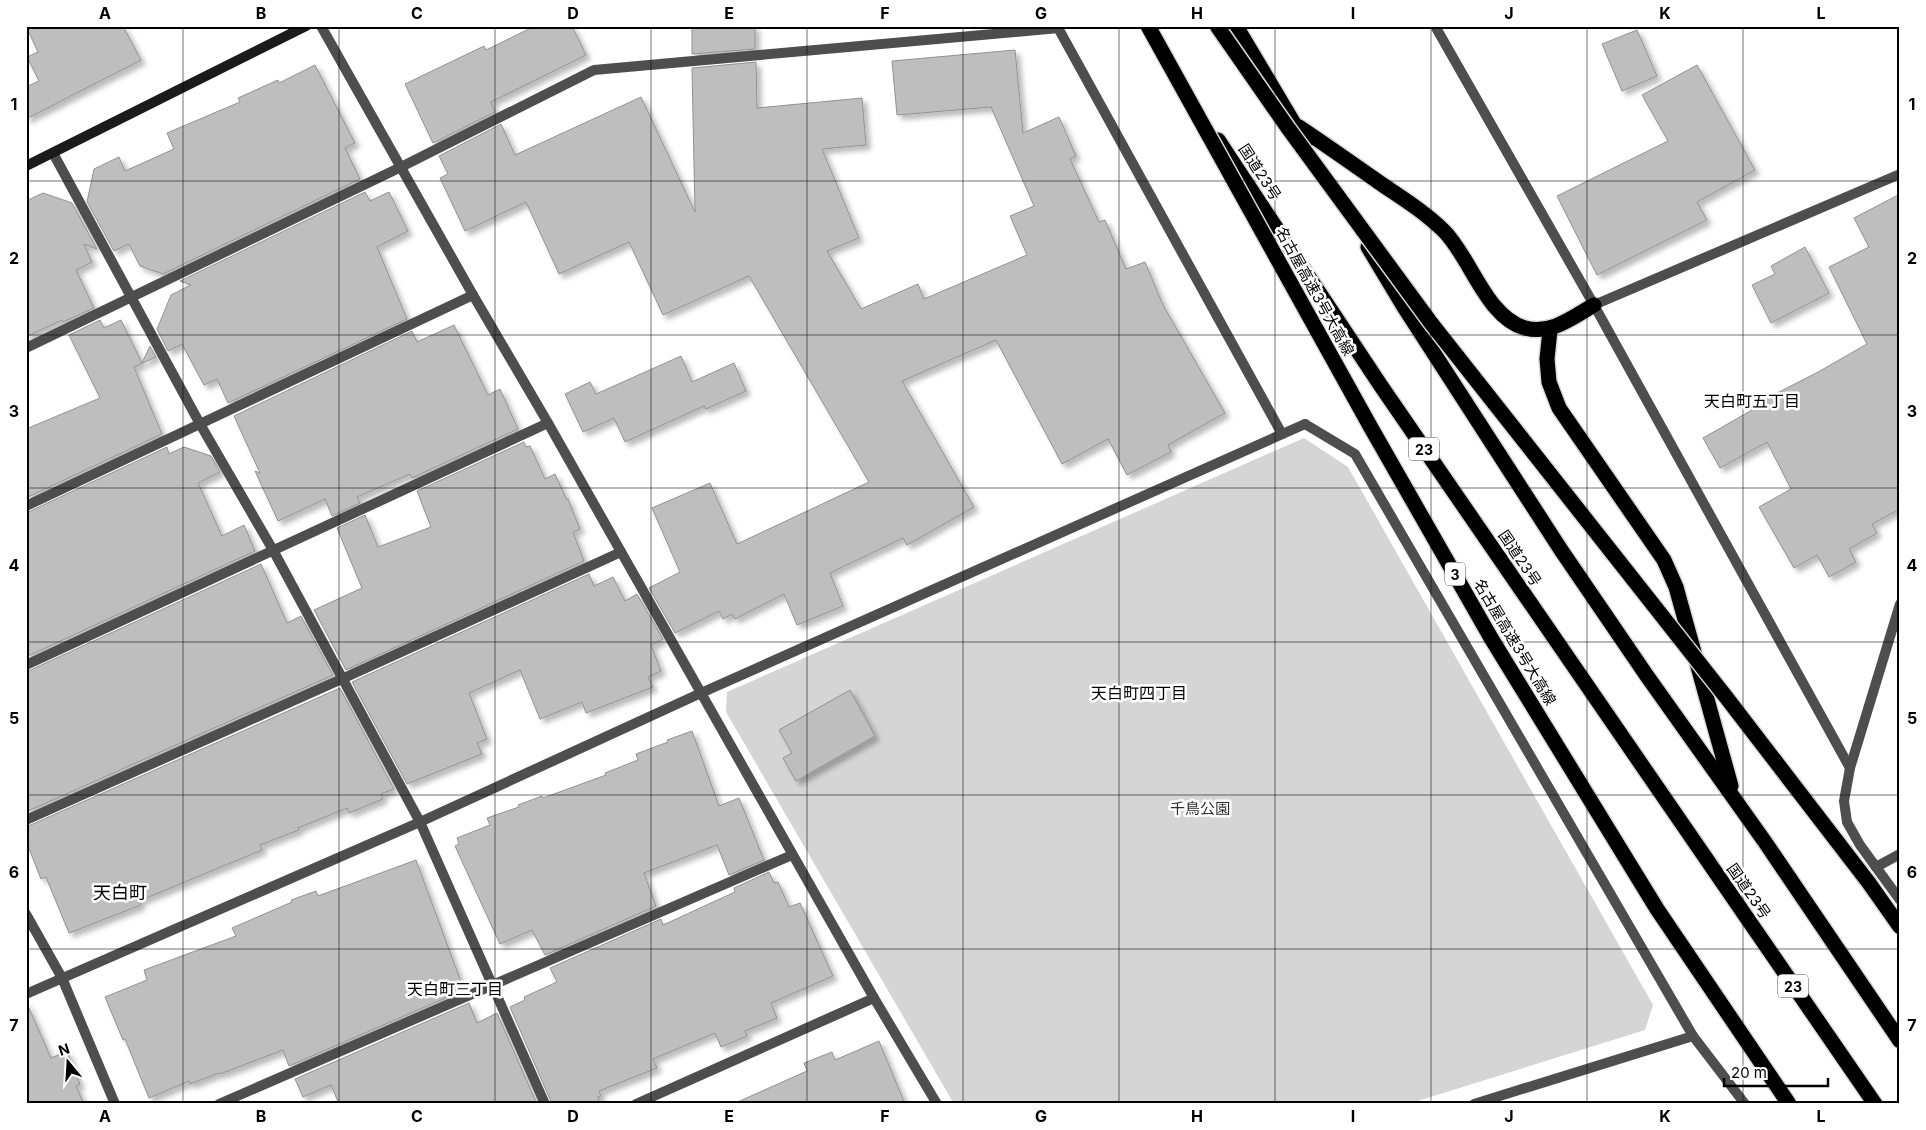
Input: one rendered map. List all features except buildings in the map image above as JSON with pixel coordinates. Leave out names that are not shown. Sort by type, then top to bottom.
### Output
[{"type":"highway","name":"国道23号","points":[[1143,26],[1381,386],[1875,1104]]},
{"type":"highway","name":"名古屋高速3号大高線","points":[[1148,26],[1375,435],[1491,638],[1657,910],[1789,1104]]},
{"type":"highway","points":[[1218,26],[1288,128],[1431,322],[1726,697],[1869,883],[1900,927]]},
{"type":"highway","points":[[1236,26],[1404,307],[1561,550],[1647,676],[1766,842],[1900,1041]]},
{"type":"highway","points":[[1294,123],[1413,205],[1444,232],[1463,256],[1492,304],[1508,320],[1525,328],[1550,330],[1594,304]]},
{"type":"highway","points":[[1550,330],[1546,358],[1549,382],[1559,408],[1664,560],[1676,587],[1734,797]]},
{"type":"street","points":[[26,166],[306,26]]},
{"type":"street","points":[[321,26],[792,855],[937,1104]]},
{"type":"street","points":[[1435,26],[1594,304],[1850,768]]},
{"type":"street","points":[[26,348],[401,168],[594,70],[1058,27],[1282,434]]},
{"type":"street","points":[[53,153],[200,424],[344,678],[420,822],[545,1104]]},
{"type":"street","points":[[1594,304],[1900,174]]},
{"type":"street","points":[[26,506],[473,295]]},
{"type":"street","points":[[26,665],[548,423]]},
{"type":"street","points":[[26,994],[420,822],[701,693],[1305,424],[1355,454],[1693,1036],[1746,1104]]},
{"type":"street","points":[[26,820],[620,552]]},
{"type":"street","points":[[1900,604],[1850,768],[1844,801],[1847,822],[1900,900]]},
{"type":"street","points":[[1876,867],[1900,854]]},
{"type":"street","points":[[219,1104],[792,855]]},
{"type":"street","points":[[26,914],[62,978],[115,1104]]},
{"type":"street","points":[[636,1104],[874,998]]},
{"type":"street","points":[[1474,1104],[1693,1036]]},
{"type":"green space","name":"千鳥公園","points":[[1304,438],[1348,467],[1653,1005],[1645,1030],[1408,1104],[954,1104],[726,712],[727,692]]},
{"type":"district","name":"天白町五丁目","points":[[1752,401]]},
{"type":"district","name":"天白町四丁目","points":[[1139,693]]},
{"type":"district","name":"天白町","points":[[120,892]]},
{"type":"district","name":"天白町三丁目","points":[[455,989]]}]
